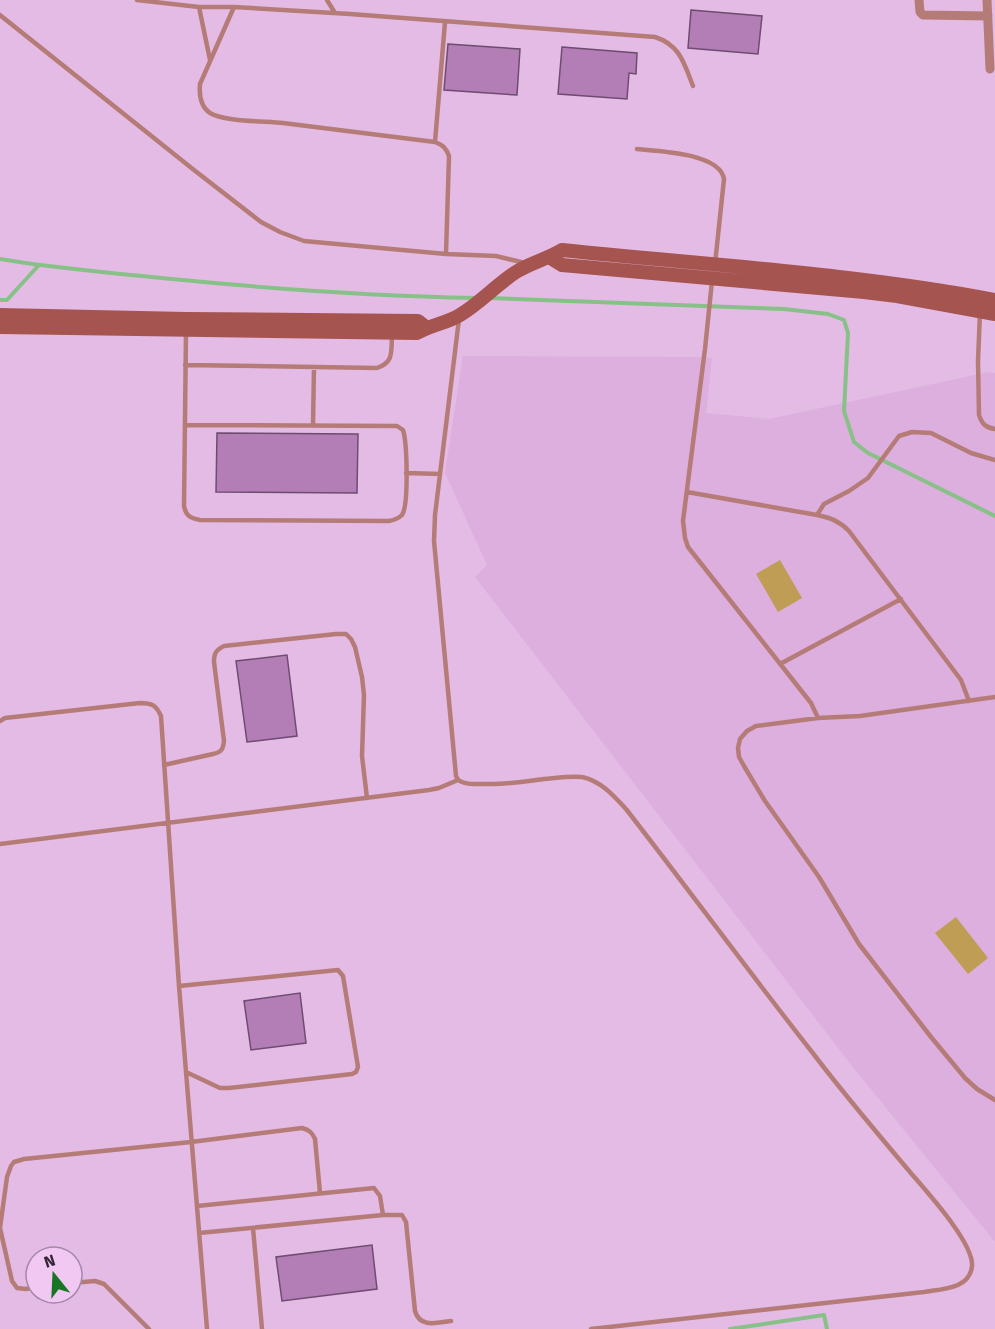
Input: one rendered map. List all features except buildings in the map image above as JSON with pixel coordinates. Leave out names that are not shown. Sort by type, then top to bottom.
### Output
[{"type":"street","points":[[919,0],[920,12],[923,15],[988,16]]},
{"type":"street","points":[[987,0],[990,69]]},
{"type":"street","points":[[0,315],[417,333],[464,313],[516,272],[549,257],[562,264],[875,294],[995,314]]},
{"type":"street","points":[[713,278],[858,279],[988,299]]},
{"type":"street","points":[[0,327],[418,321],[427,328]]},
{"type":"lane","points":[[137,0],[199,7],[234,7],[655,37],[666,40],[674,47],[682,59],[693,86]]},
{"type":"lane","points":[[327,0],[335,14]]},
{"type":"lane","points":[[199,7],[210,61]]},
{"type":"lane","points":[[234,7],[200,84],[199,97],[204,107],[211,114],[224,118],[284,123],[435,142],[443,145],[449,156],[446,254]]},
{"type":"lane","points":[[0,15],[194,170],[270,227],[304,241],[446,254],[496,256],[530,264]]},
{"type":"lane","points":[[435,142],[445,22]]},
{"type":"lane","points":[[638,149],[697,157],[723,174],[683,530],[688,547],[811,703],[818,718]]},
{"type":"lane","points":[[988,299],[980,312],[979,415],[981,422],[995,429]]},
{"type":"lane","points":[[464,313],[440,474],[434,541],[455,770],[458,780],[472,784],[492,784],[582,777],[602,786],[613,795],[634,819],[812,1053],[935,1202],[961,1236],[972,1259],[972,1267],[966,1281],[959,1285],[924,1292],[591,1329]]},
{"type":"lane","points":[[185,425],[397,426],[403,430],[405,436],[405,506],[402,514],[397,519],[389,520],[200,520],[191,518],[184,507],[186,324]]},
{"type":"lane","points":[[185,365],[377,368],[385,365],[390,359],[392,332]]},
{"type":"lane","points":[[313,425],[314,367]]},
{"type":"lane","points":[[817,515],[824,504],[860,485],[903,434],[924,432],[937,435],[971,453],[995,460]]},
{"type":"lane","points":[[406,473],[440,474]]},
{"type":"lane","points":[[687,492],[817,515],[840,522],[961,680],[969,701]]},
{"type":"lane","points":[[780,664],[901,600]]},
{"type":"lane","points":[[164,765],[220,752],[223,748],[214,662],[214,654],[218,649],[224,646],[346,634],[355,647],[362,677],[364,695],[362,756],[367,798]]},
{"type":"lane","points":[[995,697],[860,716],[818,718],[756,726],[740,739],[738,748],[739,757],[765,801],[819,877],[859,944],[965,1078],[995,1100]]},
{"type":"lane","points":[[0,721],[5,718],[140,702],[151,703],[157,707],[161,716],[179,986],[207,1329]]},
{"type":"lane","points":[[0,844],[439,788],[458,780]]},
{"type":"lane","points":[[179,986],[338,970],[343,976],[358,1067],[352,1074],[229,1088],[220,1088],[186,1072]]},
{"type":"lane","points":[[24,1289],[17,1288],[12,1281],[0,1228],[7,1177],[14,1162],[24,1159],[302,1128],[313,1133],[315,1139],[320,1193]]},
{"type":"lane","points":[[197,1206],[374,1188],[380,1196],[383,1215]]},
{"type":"lane","points":[[199,1233],[402,1215],[406,1222],[417,1317],[421,1322],[451,1321]]},
{"type":"lane","points":[[253,1228],[262,1329]]},
{"type":"lane","points":[[84,1282],[95,1281],[104,1284],[149,1329]]},
{"type":"shaded area","points":[[463,356],[712,358],[706,413],[769,419],[989,372],[995,373],[995,1242],[852,1066],[475,577],[487,565],[445,473]]},
{"type":"shaded area","points":[[780,560],[802,598],[778,612],[756,574]]},
{"type":"shaded area","points":[[956,917],[988,958],[968,974],[935,933]]},
{"type":"waterway","points":[[0,259],[43,266],[248,286],[363,294],[477,298]]},
{"type":"waterway","points":[[0,300],[7,300],[38,266]]},
{"type":"waterway","points":[[491,298],[784,309],[828,314],[844,320],[848,333],[844,411],[854,442],[868,453],[995,516]]},
{"type":"waterway","points":[[730,1329],[824,1315],[827,1329]]}]
